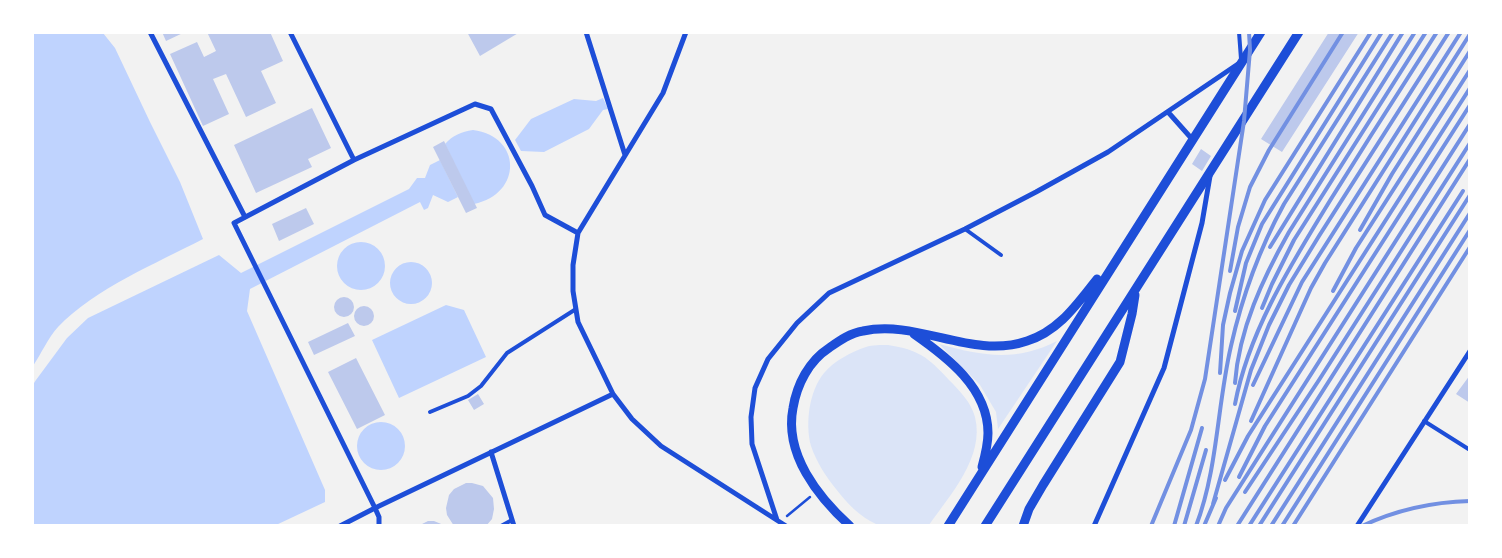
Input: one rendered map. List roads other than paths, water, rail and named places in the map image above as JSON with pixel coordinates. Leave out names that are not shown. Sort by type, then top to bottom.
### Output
[{"type":"street","points":[[150,32],[245,217]]},
{"type":"street","points":[[290,32],[354,160]]},
{"type":"street","points":[[586,32],[625,155]]},
{"type":"street","points":[[686,32],[663,93],[578,233],[573,291],[578,322],[613,394],[632,419],[661,446],[786,526]]},
{"type":"street","points":[[985,526],[1299,32]]},
{"type":"street","points":[[948,526],[1258,34]]},
{"type":"street","points":[[778,521],[752,444],[751,417],[755,388],[768,359],[797,323],[829,292],[965,229],[1108,152],[1242,62]]},
{"type":"street","points":[[379,526],[376,508],[234,223],[354,160],[475,104],[491,109],[532,186],[545,215],[578,233]]},
{"type":"street","points":[[1168,112],[1192,139]]},
{"type":"street","points":[[1094,526],[1164,368],[1202,223],[1211,171]]},
{"type":"street","points":[[850,526],[818,491],[804,470],[797,453],[792,429],[792,410],[797,388],[808,369],[821,353],[841,339],[861,331],[880,328],[943,337],[966,344],[995,347],[1027,341],[1055,328],[1069,314],[1123,248]]},
{"type":"street","points":[[1023,526],[1029,509],[1120,362],[1132,314],[1135,290]]},
{"type":"street","points":[[912,332],[934,348],[959,371],[975,390],[982,402],[987,417],[988,433],[986,451],[979,477]]},
{"type":"street","points":[[1357,526],[1470,351]]},
{"type":"street","points":[[340,526],[613,394]]},
{"type":"street","points":[[491,452],[513,523]]},
{"type":"lane","points":[[1239,32],[1242,62]]},
{"type":"lane","points":[[965,229],[1001,255]]},
{"type":"lane","points":[[430,412],[468,396],[482,386],[507,353],[576,309]]},
{"type":"lane","points":[[1424,421],[1470,450]]},
{"type":"lane","points":[[501,526],[513,523]]},
{"type":"water","points":[[33,32],[103,33],[115,48],[180,182],[203,239],[127,278],[90,300],[58,327],[33,366]]},
{"type":"water","points":[[603,98],[608,109],[603,110],[589,129],[544,152],[521,151],[515,140],[531,119],[574,99],[596,101]]},
{"type":"water","points":[[473,130],[489,134],[501,143],[508,153],[510,166],[508,178],[501,189],[490,198],[474,204],[445,144],[458,134]]},
{"type":"water","points":[[440,160],[458,197],[448,202],[433,195],[428,208],[424,210],[420,202],[250,289],[247,311],[325,490],[325,502],[276,525],[33,525],[32,386],[67,338],[88,318],[219,255],[241,273],[409,189],[417,178],[425,178],[430,165]]},
{"type":"water","points":[[356,242],[366,242],[378,249],[385,261],[385,271],[378,283],[366,290],[356,290],[348,286],[341,279],[337,271],[337,261],[341,253],[348,246]]},
{"type":"water","points":[[415,262],[423,265],[429,271],[432,283],[429,295],[423,301],[407,304],[399,301],[393,295],[390,279],[393,271],[399,265]]},
{"type":"water","points":[[446,305],[464,310],[486,357],[399,398],[372,340]]},
{"type":"water","points":[[376,422],[386,422],[398,429],[405,441],[405,451],[398,463],[386,470],[376,470],[368,466],[361,459],[357,451],[357,441],[361,433],[368,426]]},
{"type":"railway","points":[[1151,526],[1191,430],[1205,379],[1244,121],[1250,50],[1249,32]]},
{"type":"railway","points":[[1230,271],[1238,227],[1250,187],[1269,150],[1343,32]]},
{"type":"railway","points":[[1220,373],[1223,325],[1242,251],[1265,200],[1371,32]]},
{"type":"railway","points":[[1235,311],[1246,263],[1262,224],[1382,32]]},
{"type":"railway","points":[[1196,526],[1209,482],[1231,346],[1246,291],[1260,255],[1284,204],[1393,32]]},
{"type":"railway","points":[[1270,247],[1403,32]]},
{"type":"railway","points":[[1235,383],[1241,343],[1254,304],[1270,267],[1289,232],[1415,32]]},
{"type":"railway","points":[[1262,308],[1294,240],[1426,32]]},
{"type":"railway","points":[[1235,404],[1250,350],[1261,323],[1287,272],[1437,32]]},
{"type":"railway","points":[[1213,504],[1251,370],[1269,325],[1289,285],[1319,236],[1449,32]]},
{"type":"railway","points":[[1253,385],[1302,282],[1461,32]]},
{"type":"railway","points":[[1251,421],[1311,288],[1325,263],[1470,34]]},
{"type":"railway","points":[[1360,230],[1392,174],[1470,51]]},
{"type":"railway","points":[[1333,291],[1356,248],[1470,70]]},
{"type":"railway","points":[[1225,480],[1248,436],[1470,88]]},
{"type":"railway","points":[[1239,477],[1265,426],[1470,105]]},
{"type":"railway","points":[[1218,526],[1226,508],[1470,124]]},
{"type":"railway","points":[[1245,492],[1319,380],[1470,143]]},
{"type":"railway","points":[[1237,526],[1470,159]]},
{"type":"railway","points":[[1249,526],[1463,191]]},
{"type":"railway","points":[[1259,526],[1470,195]]},
{"type":"railway","points":[[1271,526],[1470,213]]},
{"type":"railway","points":[[1282,526],[1470,230]]},
{"type":"railway","points":[[1293,526],[1470,247]]},
{"type":"railway","points":[[1174,526],[1202,428]]},
{"type":"railway","points":[[1184,526],[1206,450]]},
{"type":"railway","points":[[1204,526],[1216,498]]},
{"type":"railway","points":[[1362,526],[1388,515],[1414,508],[1470,501]]}]
